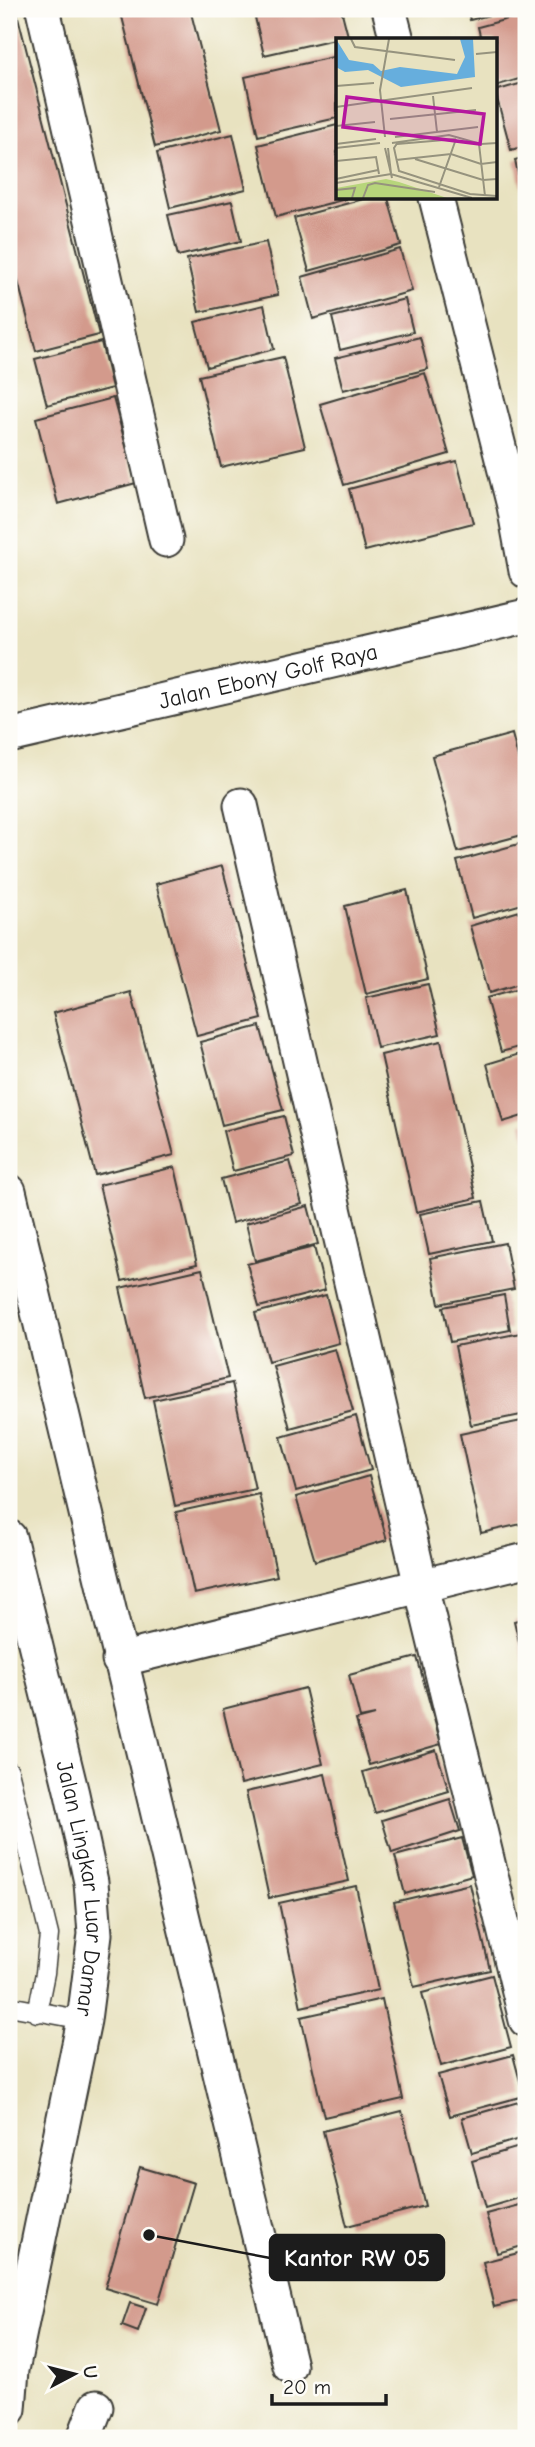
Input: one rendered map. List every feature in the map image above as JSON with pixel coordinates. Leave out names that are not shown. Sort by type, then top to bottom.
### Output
[{"type":"street","points":[[43,9],[166,540]]},
{"type":"street","points":[[389,9],[396,38]]},
{"type":"street","points":[[437,200],[514,506],[526,571]]},
{"type":"street","name":"Jalan Ebony Golf Raya","points":[[9,736],[526,616]]},
{"type":"street","points":[[241,805],[421,1586],[526,2020]]},
{"type":"street","points":[[9,1191],[119,1660],[290,2366]]},
{"type":"street","name":"Jalan Lingkar Luar Damar","points":[[9,1537],[92,1882],[95,1934],[84,2020],[12,2370],[9,2409]]},
{"type":"street","points":[[119,1660],[526,1560]]},
{"type":"street","points":[[84,2438],[96,2407]]},
{"type":"lane","points":[[9,1771],[49,1935],[37,2012]]},
{"type":"lane","points":[[9,2006],[84,2020]]},
{"type":"building","points":[[120,9],[190,9],[221,130],[155,147]]},
{"type":"building","points":[[253,9],[341,9],[348,36],[264,55]]},
{"type":"building","points":[[467,9],[509,9],[509,10],[470,20]]},
{"type":"building","points":[[17,13],[99,335],[36,351],[9,246],[9,15]]},
{"type":"building","points":[[526,14],[526,77],[496,86],[496,38],[481,38],[478,27]]},
{"type":"building","points":[[336,56],[336,118],[258,136],[245,77]]},
{"type":"building","points":[[526,82],[526,146],[511,150],[496,91]]},
{"type":"building","points":[[336,125],[336,200],[342,200],[276,217],[258,145]]},
{"type":"building","points":[[233,134],[246,189],[170,208],[157,153]]},
{"type":"building","points":[[526,157],[526,205],[525,206],[515,160]]},
{"type":"building","points":[[360,200],[389,200],[401,245],[309,271],[294,218]]},
{"type":"building","points":[[232,201],[241,241],[178,256],[168,215]]},
{"type":"building","points":[[266,242],[278,295],[199,312],[187,259]]},
{"type":"building","points":[[400,249],[412,291],[313,319],[302,277]]},
{"type":"building","points":[[405,299],[413,332],[340,350],[332,317]]},
{"type":"building","points":[[264,305],[274,349],[207,367],[195,322]]},
{"type":"building","points":[[420,337],[428,369],[343,390],[335,358]]},
{"type":"building","points":[[101,342],[112,388],[47,405],[35,359]]},
{"type":"building","points":[[283,357],[305,447],[221,467],[199,376]]},
{"type":"building","points":[[425,373],[449,454],[344,485],[320,404]]},
{"type":"building","points":[[113,398],[136,483],[58,504],[36,418]]},
{"type":"building","points":[[457,461],[473,523],[365,551],[349,489]]},
{"type":"building","points":[[512,734],[526,789],[526,834],[458,852],[432,756]]},
{"type":"building","points":[[526,842],[526,903],[472,918],[457,861]]},
{"type":"building","points":[[222,866],[262,1019],[197,1036],[156,884]]},
{"type":"building","points":[[407,890],[428,979],[366,994],[345,906]]},
{"type":"building","points":[[526,909],[526,982],[489,993],[470,926]]},
{"type":"building","points":[[428,984],[440,1034],[377,1048],[366,998]]},
{"type":"building","points":[[526,987],[526,1045],[501,1052],[486,998]]},
{"type":"building","points":[[131,992],[174,1155],[95,1175],[53,1013]]},
{"type":"building","points":[[260,1026],[283,1110],[222,1125],[200,1042]]},
{"type":"building","points":[[441,1041],[476,1198],[416,1212],[381,1055]]},
{"type":"building","points":[[526,1052],[526,1115],[503,1122],[487,1064]]},
{"type":"building","points":[[284,1116],[294,1156],[233,1171],[223,1131]]},
{"type":"building","points":[[526,1122],[526,1139],[525,1139],[522,1123]]},
{"type":"building","points":[[290,1161],[302,1204],[232,1223],[221,1179]]},
{"type":"building","points":[[175,1167],[197,1264],[122,1281],[99,1185]]},
{"type":"building","points":[[483,1201],[492,1241],[429,1254],[420,1214]]},
{"type":"building","points":[[308,1206],[318,1244],[255,1261],[246,1223]]},
{"type":"building","points":[[505,1243],[514,1289],[439,1304],[430,1258]]},
{"type":"building","points":[[314,1247],[325,1290],[259,1307],[247,1264]]},
{"type":"building","points":[[202,1269],[228,1378],[145,1398],[120,1288]]},
{"type":"building","points":[[326,1295],[339,1343],[268,1362],[255,1313]]},
{"type":"building","points":[[504,1295],[510,1330],[450,1342],[443,1307]]},
{"type":"building","points":[[526,1332],[526,1414],[471,1425],[455,1346]]},
{"type":"building","points":[[335,1349],[353,1411],[290,1428],[273,1366]]},
{"type":"building","points":[[232,1383],[255,1489],[175,1506],[153,1400]]},
{"type":"building","points":[[356,1416],[371,1470],[296,1491],[281,1437]]},
{"type":"building","points":[[526,1420],[526,1523],[481,1533],[460,1434]]},
{"type":"building","points":[[369,1476],[387,1540],[315,1561],[296,1497]]},
{"type":"building","points":[[259,1494],[277,1576],[194,1594],[176,1512]]},
{"type":"building","points":[[526,1618],[526,1667],[525,1667],[514,1621]]},
{"type":"building","points":[[417,1657],[441,1744],[369,1765],[356,1720],[375,1715],[360,1718],[349,1675]]},
{"type":"building","points":[[305,1688],[323,1764],[241,1784],[223,1709]]},
{"type":"building","points":[[436,1750],[449,1791],[375,1813],[363,1772]]},
{"type":"building","points":[[325,1774],[349,1881],[269,1898],[246,1792]]},
{"type":"building","points":[[450,1799],[460,1831],[392,1853],[382,1820]]},
{"type":"building","points":[[462,1838],[472,1875],[405,1894],[395,1856]]},
{"type":"building","points":[[470,1884],[490,1970],[414,1987],[394,1902]]},
{"type":"building","points":[[356,1886],[378,1990],[301,2007],[279,1903]]},
{"type":"building","points":[[492,1975],[511,2047],[441,2066],[422,1993]]},
{"type":"building","points":[[382,1999],[403,2099],[324,2117],[301,2017]]},
{"type":"building","points":[[513,2055],[524,2096],[450,2116],[438,2075]]},
{"type":"building","points":[[522,2101],[526,2137],[472,2153],[462,2118]]},
{"type":"building","points":[[402,2111],[425,2206],[347,2226],[323,2131]]},
{"type":"building","points":[[526,2145],[526,2196],[485,2208],[472,2161]]},
{"type":"building","points":[[140,2167],[194,2183],[158,2304],[105,2288]]},
{"type":"building","points":[[526,2203],[526,2245],[497,2253],[486,2214]]},
{"type":"building","points":[[526,2251],[526,2299],[494,2307],[483,2262]]},
{"type":"building","points":[[130,2303],[146,2308],[138,2332],[122,2326]]},
{"type":"place","name":"Kantor RW 05","points":[[149,2235]]}]
